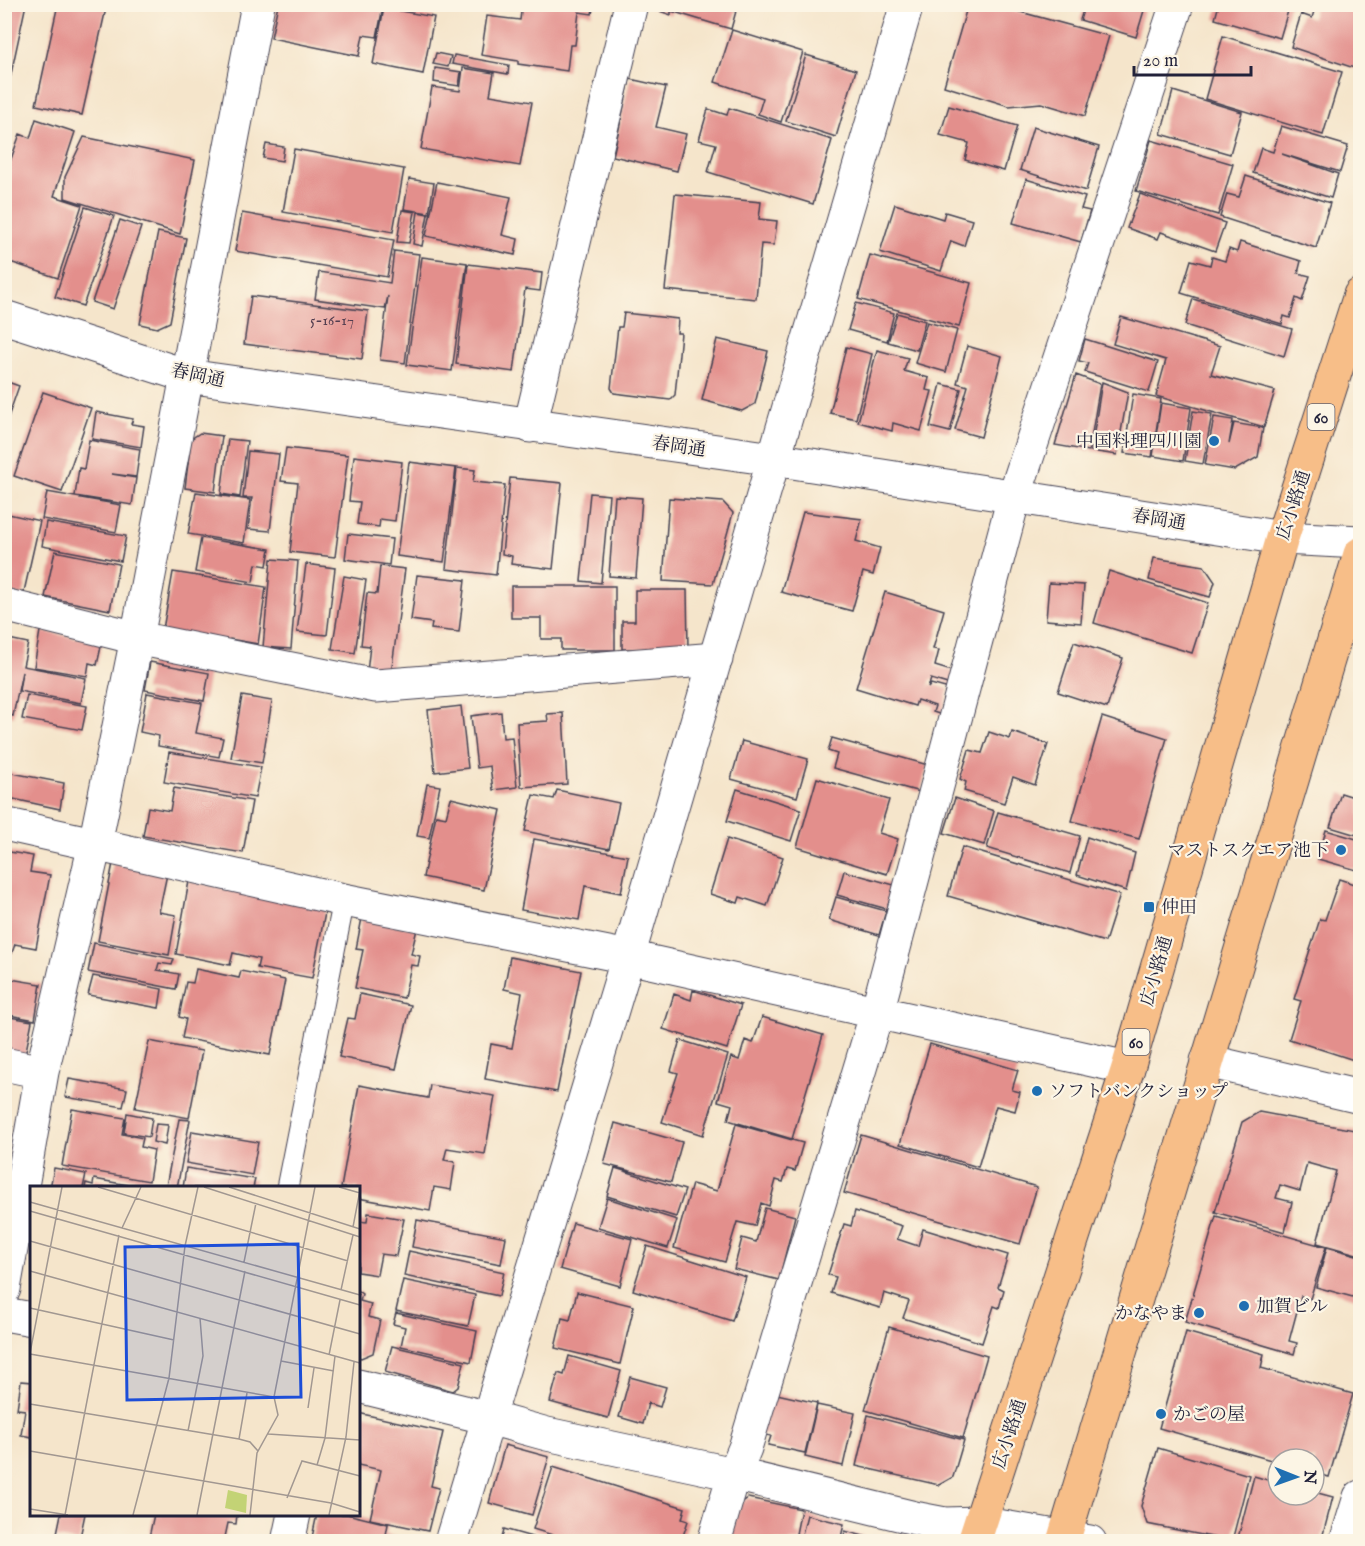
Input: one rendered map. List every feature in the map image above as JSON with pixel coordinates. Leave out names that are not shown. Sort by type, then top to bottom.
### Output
[{"type":"main road","name":"広小路通","points":[[977,1532],[1128,1068],[1282,538],[1360,295]]},
{"type":"main road","points":[[1072,1540],[1207,1062],[1360,554]]},
{"type":"street","points":[[4,1289],[42,1072],[95,844],[137,638],[258,4]]},
{"type":"street","points":[[530,426],[631,4]]},
{"type":"street","points":[[452,1542],[628,957],[907,4]]},
{"type":"street","points":[[714,1542],[734,1474],[745,1448],[877,1012],[1014,497],[1178,4]]},
{"type":"street","name":"春岡通","points":[[4,317],[187,376],[773,459],[1282,538],[1360,542]]},
{"type":"street","points":[[4,605],[137,638],[376,686],[716,659]]},
{"type":"street","points":[[4,824],[344,900],[628,957],[1128,1068]]},
{"type":"street","points":[[1207,1062],[1360,1097]]},
{"type":"street","points":[[4,1064],[42,1072]]},
{"type":"street","points":[[4,1314],[30,1319]]},
{"type":"street","points":[[360,1386],[547,1434],[734,1474],[977,1532],[1072,1540]]},
{"type":"street","points":[[1346,1542],[1360,1497]]},
{"type":"street","points":[[288,1542],[294,1516]]},
{"type":"lane","points":[[287,1186],[344,900]]},
{"type":"building","points":[[4,4],[26,4],[5,102],[4,102]]},
{"type":"building","points":[[58,4],[107,4],[82,115],[36,105]]},
{"type":"building","points":[[278,4],[370,4],[383,7],[377,37],[363,35],[359,56],[271,38]]},
{"type":"building","points":[[404,4],[433,4],[432,12],[403,7]]},
{"type":"building","points":[[522,4],[594,4],[592,14],[579,12],[575,45],[570,45],[567,71],[518,64],[518,61],[481,55],[487,16],[520,20]]},
{"type":"building","points":[[639,4],[738,4],[731,29],[671,11],[671,15]]},
{"type":"building","points":[[968,4],[991,4],[1109,36],[1085,116],[1041,103],[1009,106],[944,86]]},
{"type":"building","points":[[1085,4],[1146,4],[1136,37],[1080,20]]},
{"type":"building","points":[[1219,4],[1290,4],[1280,38],[1215,19]]},
{"type":"building","points":[[1316,4],[1360,4],[1360,70],[1291,47],[1301,14],[1312,18]]},
{"type":"building","points":[[384,8],[434,17],[423,74],[373,64]]},
{"type":"building","points":[[732,30],[803,52],[781,122],[758,114],[763,98],[715,82]]},
{"type":"building","points":[[1223,36],[1342,72],[1323,135],[1205,99]]},
{"type":"building","points":[[436,53],[451,56],[448,67],[433,64]]},
{"type":"building","points":[[454,55],[509,65],[508,74],[452,64]]},
{"type":"building","points":[[806,55],[856,70],[836,137],[786,121]]},
{"type":"building","points":[[435,68],[461,72],[459,86],[434,82]]},
{"type":"building","points":[[463,68],[494,73],[490,95],[532,102],[520,166],[421,149],[432,87],[460,91]]},
{"type":"building","points":[[630,79],[666,87],[656,127],[686,134],[677,171],[613,156]]},
{"type":"building","points":[[1173,91],[1242,112],[1230,154],[1161,134]]},
{"type":"building","points":[[949,106],[1017,126],[1004,171],[965,160],[969,143],[940,135]]},
{"type":"building","points":[[729,108],[832,140],[813,204],[708,172],[716,144],[699,140],[708,109],[727,115]]},
{"type":"building","points":[[36,119],[75,132],[54,196],[82,205],[58,278],[4,260],[4,169],[7,170],[20,134],[30,138]]},
{"type":"building","points":[[1281,126],[1348,146],[1340,172],[1282,154],[1338,174],[1331,198],[1253,173],[1261,148],[1273,152]]},
{"type":"building","points":[[1033,127],[1099,147],[1086,191],[1020,170]]},
{"type":"building","points":[[84,137],[195,160],[180,234],[65,198],[65,177]]},
{"type":"building","points":[[1151,140],[1233,164],[1218,215],[1136,191]]},
{"type":"building","points":[[266,144],[284,147],[282,161],[263,158]]},
{"type":"building","points":[[294,149],[404,169],[393,232],[283,212]]},
{"type":"building","points":[[1246,176],[1330,203],[1316,248],[1220,217],[1227,194],[1239,197]]},
{"type":"building","points":[[409,179],[434,183],[429,213],[404,209]]},
{"type":"building","points":[[1026,179],[1085,197],[1081,209],[1090,211],[1081,242],[1013,223]]},
{"type":"building","points":[[437,182],[511,197],[502,235],[518,239],[515,255],[426,236]]},
{"type":"building","points":[[675,194],[761,202],[759,219],[777,221],[774,245],[761,244],[756,299],[665,290]]},
{"type":"building","points":[[1140,194],[1225,223],[1215,251],[1161,232],[1158,239],[1127,228]]},
{"type":"building","points":[[895,204],[943,219],[945,212],[972,220],[964,246],[951,241],[941,271],[880,252]]},
{"type":"building","points":[[85,207],[114,216],[83,306],[55,297]]},
{"type":"building","points":[[402,210],[415,212],[409,243],[397,242]]},
{"type":"building","points":[[418,212],[428,214],[422,246],[413,244]]},
{"type":"building","points":[[242,213],[394,240],[387,277],[235,251]]},
{"type":"building","points":[[120,220],[141,227],[113,309],[92,302]]},
{"type":"building","points":[[158,232],[186,238],[170,322],[157,328],[140,324]]},
{"type":"building","points":[[1240,242],[1301,261],[1298,273],[1310,276],[1302,301],[1296,298],[1290,318],[1284,316],[1282,324],[1181,293],[1191,260],[1210,265],[1212,257],[1225,261],[1229,249],[1237,252]]},
{"type":"building","points":[[394,251],[419,254],[405,363],[380,360],[388,296],[385,309],[315,299],[319,272],[390,283]]},
{"type":"building","points":[[870,255],[971,283],[959,327],[858,299]]},
{"type":"building","points":[[422,257],[467,263],[452,371],[407,365]]},
{"type":"building","points":[[468,264],[542,273],[540,291],[525,289],[514,372],[456,364]]},
{"type":"building","points":[[251,296],[368,311],[362,359],[244,344]]},
{"type":"building","points":[[1193,299],[1292,329],[1284,356],[1185,325]]},
{"type":"building","points":[[856,303],[894,313],[887,341],[848,330]]},
{"type":"building","points":[[624,313],[678,319],[677,333],[681,333],[675,395],[670,400],[614,393],[611,388],[618,327],[622,327]]},
{"type":"building","points":[[897,313],[925,321],[917,350],[888,342]]},
{"type":"building","points":[[1121,317],[1220,346],[1211,374],[1275,391],[1264,427],[1156,396],[1166,360],[1113,344]]},
{"type":"building","points":[[927,322],[957,330],[946,372],[915,363]]},
{"type":"building","points":[[717,339],[768,351],[755,404],[742,411],[702,400]]},
{"type":"building","points":[[1085,339],[1158,362],[1149,392],[1085,372],[1088,363],[1079,361]]},
{"type":"building","points":[[967,346],[1002,356],[981,437],[955,430],[968,386],[957,383]]},
{"type":"building","points":[[846,347],[872,354],[856,419],[830,413]]},
{"type":"building","points":[[877,350],[908,358],[904,371],[929,378],[926,390],[932,391],[921,431],[893,423],[892,431],[858,422]]},
{"type":"building","points":[[1076,375],[1100,384],[1089,451],[1055,445]]},
{"type":"building","points":[[5,381],[19,386],[5,426]]},
{"type":"building","points":[[1102,382],[1128,392],[1117,455],[1091,451]]},
{"type":"building","points":[[941,384],[961,389],[950,432],[930,427]]},
{"type":"building","points":[[43,392],[91,408],[62,492],[14,476]]},
{"type":"building","points":[[1133,394],[1161,399],[1152,457],[1124,453]]},
{"type":"building","points":[[1161,403],[1191,408],[1183,461],[1153,456]]},
{"type":"building","points":[[1193,411],[1212,414],[1203,464],[1185,461]]},
{"type":"building","points":[[96,412],[133,419],[131,424],[144,426],[141,447],[92,439]]},
{"type":"building","points":[[1214,417],[1233,420],[1229,444],[1234,423],[1263,428],[1258,457],[1235,470],[1205,465]]},
{"type":"building","points":[[200,433],[222,436],[215,492],[185,488],[191,439]]},
{"type":"building","points":[[228,439],[247,441],[240,497],[221,494]]},
{"type":"building","points":[[89,440],[140,449],[136,477],[112,474],[136,478],[132,505],[75,496],[79,468],[84,469]]},
{"type":"building","points":[[286,448],[348,455],[335,557],[290,552],[298,483],[281,481]]},
{"type":"building","points":[[248,451],[279,454],[270,531],[248,529],[252,498],[243,498]]},
{"type":"building","points":[[354,456],[402,462],[395,521],[380,519],[379,527],[357,524],[360,502],[349,501]]},
{"type":"building","points":[[409,462],[456,468],[444,562],[397,556]]},
{"type":"building","points":[[457,468],[475,470],[473,482],[505,485],[496,575],[446,569]]},
{"type":"building","points":[[510,478],[562,483],[553,569],[511,564],[512,556],[502,554]]},
{"type":"building","points":[[47,492],[121,505],[116,532],[42,519]]},
{"type":"building","points":[[196,492],[250,500],[244,543],[188,534]]},
{"type":"building","points":[[590,493],[609,495],[601,583],[581,581]]},
{"type":"building","points":[[615,496],[642,498],[636,578],[609,576]]},
{"type":"building","points":[[669,498],[723,502],[733,513],[713,584],[663,581]]},
{"type":"building","points":[[803,512],[862,519],[856,541],[880,548],[873,575],[863,572],[852,611],[781,592]]},
{"type":"building","points":[[4,513],[40,521],[23,596],[4,592]]},
{"type":"building","points":[[46,522],[126,536],[121,561],[42,546]]},
{"type":"building","points":[[348,534],[392,539],[389,565],[345,559]]},
{"type":"building","points":[[201,538],[270,549],[267,566],[256,564],[253,582],[195,572]]},
{"type":"building","points":[[55,551],[119,564],[110,610],[45,597]]},
{"type":"building","points":[[1154,558],[1204,566],[1215,582],[1210,597],[1149,580]]},
{"type":"building","points":[[271,559],[298,561],[291,649],[263,647]]},
{"type":"building","points":[[306,564],[335,568],[327,635],[297,632]]},
{"type":"building","points":[[380,566],[405,569],[391,674],[367,672],[370,646],[361,645],[367,593],[377,594]]},
{"type":"building","points":[[1109,571],[1208,603],[1192,653],[1094,623]]},
{"type":"building","points":[[173,572],[266,587],[258,644],[230,639],[228,648],[162,635]]},
{"type":"building","points":[[417,575],[465,580],[459,632],[431,629],[432,623],[411,620]]},
{"type":"building","points":[[344,576],[366,580],[355,653],[332,649]]},
{"type":"building","points":[[1049,583],[1084,585],[1081,623],[1046,620]]},
{"type":"building","points":[[511,586],[615,586],[615,650],[561,650],[561,639],[541,639],[541,618],[511,618]]},
{"type":"building","points":[[635,590],[687,590],[688,649],[622,649],[622,621],[635,621]]},
{"type":"building","points":[[885,592],[944,610],[933,649],[939,650],[935,666],[958,673],[954,686],[931,679],[928,688],[931,684],[949,689],[942,715],[933,712],[935,706],[917,700],[915,706],[856,688]]},
{"type":"building","points":[[40,631],[102,642],[97,665],[89,663],[87,676],[34,667]]},
{"type":"building","points":[[4,638],[28,643],[23,666],[86,678],[81,703],[19,691],[22,672],[13,716],[4,714]]},
{"type":"building","points":[[1074,642],[1123,658],[1107,708],[1058,692]]},
{"type":"building","points":[[150,662],[209,673],[204,701],[145,690]]},
{"type":"building","points":[[147,693],[202,703],[196,733],[223,738],[219,757],[158,746],[159,736],[140,732]]},
{"type":"building","points":[[27,695],[87,706],[82,730],[22,719]]},
{"type":"building","points":[[242,696],[272,701],[262,763],[231,758]]},
{"type":"building","points":[[461,706],[468,768],[435,772],[428,710]]},
{"type":"building","points":[[501,712],[503,738],[512,737],[517,787],[493,790],[490,766],[477,768],[471,716]]},
{"type":"building","points":[[563,713],[567,784],[521,787],[517,723],[548,721],[547,714]]},
{"type":"building","points":[[1102,717],[1167,738],[1139,839],[1072,821]]},
{"type":"building","points":[[989,732],[1010,739],[1012,732],[1048,744],[1035,785],[1013,777],[1004,803],[964,791],[966,782],[960,779],[969,750],[982,753]]},
{"type":"building","points":[[832,738],[928,765],[920,792],[833,768],[837,754],[828,751]]},
{"type":"building","points":[[742,741],[808,759],[797,797],[731,779]]},
{"type":"building","points":[[169,752],[261,767],[255,798],[164,782]]},
{"type":"building","points":[[7,772],[64,783],[60,809],[4,797]]},
{"type":"building","points":[[817,778],[889,800],[879,833],[898,839],[887,874],[797,847]]},
{"type":"building","points":[[427,784],[440,786],[429,838],[417,836]]},
{"type":"building","points":[[174,788],[252,801],[243,853],[143,836],[148,807],[170,811]]},
{"type":"building","points":[[737,789],[801,809],[791,841],[727,821]]},
{"type":"building","points":[[557,790],[619,803],[609,849],[525,831],[533,795],[554,799]]},
{"type":"building","points":[[1341,793],[1360,799],[1360,836],[1330,827]]},
{"type":"building","points":[[451,798],[501,810],[484,890],[423,877],[436,815],[446,817]]},
{"type":"building","points":[[955,798],[994,811],[984,845],[944,833]]},
{"type":"building","points":[[998,812],[1080,836],[1070,873],[987,848]]},
{"type":"building","name":"マストスクエア池下","points":[[1326,830],[1360,840],[1360,871],[1318,859]]},
{"type":"building","points":[[1087,837],[1135,853],[1126,891],[1077,875]]},
{"type":"building","points":[[534,839],[628,856],[621,893],[585,886],[579,920],[521,910]]},
{"type":"building","points":[[727,839],[783,857],[767,906],[740,897],[738,903],[710,894]]},
{"type":"building","points":[[962,847],[1120,895],[1105,942],[948,896]]},
{"type":"building","points":[[4,851],[33,856],[30,872],[50,875],[36,948],[15,944],[12,953],[4,951]]},
{"type":"building","points":[[113,863],[167,874],[159,912],[176,915],[169,955],[98,941]]},
{"type":"building","points":[[844,871],[894,885],[887,909],[837,895]]},
{"type":"building","points":[[1339,879],[1360,886],[1360,1062],[1289,1039],[1301,1001],[1294,999],[1320,919],[1325,920]]},
{"type":"building","points":[[189,881],[326,908],[312,978],[257,968],[259,959],[233,953],[230,965],[176,954]]},
{"type":"building","points":[[836,897],[886,911],[879,935],[829,920]]},
{"type":"building","points":[[362,918],[417,929],[411,954],[420,956],[418,966],[411,965],[404,998],[355,988],[363,950],[356,949]]},
{"type":"building","points":[[94,943],[174,959],[172,965],[159,963],[157,970],[179,974],[176,989],[88,972]]},
{"type":"building","points":[[510,957],[581,971],[557,1092],[485,1079],[491,1044],[512,1048],[522,993],[504,989]]},
{"type":"building","points":[[196,969],[239,978],[241,971],[285,980],[270,1055],[182,1038],[186,1019],[179,1017],[186,982],[193,983]]},
{"type":"building","points":[[93,976],[162,989],[159,1008],[88,995]]},
{"type":"building","points":[[4,978],[41,984],[35,1020],[4,1014]]},
{"type":"building","points":[[693,990],[741,1005],[727,1049],[663,1029],[674,994],[691,1000]]},
{"type":"building","points":[[360,994],[411,1005],[396,1069],[339,1057],[348,1018],[355,1019]]},
{"type":"building","points":[[4,1016],[32,1021],[25,1056],[4,1052]]},
{"type":"building","points":[[762,1017],[823,1035],[792,1139],[728,1120],[732,1105],[718,1101],[731,1057],[739,1060],[745,1040],[753,1043]]},
{"type":"building","points":[[680,1040],[728,1055],[703,1135],[662,1122],[678,1073],[671,1071]]},
{"type":"building","points":[[149,1041],[202,1051],[189,1118],[135,1108]]},
{"type":"building","points":[[930,1044],[1018,1070],[1012,1090],[1020,1092],[1015,1111],[996,1106],[978,1167],[900,1144]]},
{"type":"building","points":[[69,1079],[127,1089],[123,1107],[65,1097]]},
{"type":"building","points":[[359,1085],[428,1098],[430,1085],[495,1096],[485,1154],[447,1148],[444,1160],[455,1162],[451,1190],[434,1187],[430,1211],[360,1198],[360,1186],[341,1186]]},
{"type":"building","points":[[72,1109],[125,1118],[122,1134],[143,1138],[141,1147],[154,1150],[149,1181],[62,1166]]},
{"type":"building","points":[[1259,1112],[1360,1131],[1360,1255],[1317,1243],[1336,1171],[1307,1163],[1300,1191],[1280,1185],[1276,1198],[1292,1202],[1285,1232],[1215,1212],[1242,1122]]},
{"type":"building","points":[[127,1113],[152,1118],[149,1137],[124,1133]]},
{"type":"building","points":[[179,1119],[190,1120],[177,1186],[166,1186]]},
{"type":"building","points":[[615,1123],[682,1142],[671,1182],[604,1164]]},
{"type":"building","points":[[156,1124],[168,1125],[165,1145],[153,1142]]},
{"type":"building","points":[[736,1124],[803,1143],[795,1171],[787,1169],[783,1182],[776,1180],[769,1206],[761,1203],[755,1226],[737,1222],[725,1262],[674,1248],[692,1184],[717,1191]]},
{"type":"building","points":[[192,1131],[258,1142],[252,1175],[186,1163]]},
{"type":"building","points":[[861,1135],[1037,1187],[1020,1244],[844,1193]]},
{"type":"building","points":[[54,1168],[86,1174],[83,1186],[50,1186]]},
{"type":"building","points":[[186,1168],[255,1179],[253,1186],[183,1186]]},
{"type":"building","points":[[615,1168],[685,1190],[676,1217],[607,1196]]},
{"type":"building","points":[[94,1179],[133,1186],[85,1186],[86,1183],[93,1185]]},
{"type":"building","points":[[607,1198],[677,1220],[668,1248],[598,1227]]},
{"type":"building","points":[[765,1208],[795,1216],[779,1280],[734,1269],[742,1238],[756,1242]]},
{"type":"building","points":[[855,1211],[902,1226],[897,1239],[918,1246],[923,1229],[1008,1255],[998,1287],[1004,1290],[999,1308],[994,1306],[982,1343],[903,1318],[909,1301],[884,1293],[880,1308],[831,1293],[836,1277],[828,1275],[844,1224],[851,1226]]},
{"type":"building","points":[[368,1213],[404,1219],[396,1256],[381,1254],[377,1275],[360,1272],[360,1221],[367,1222]]},
{"type":"building","points":[[1216,1216],[1326,1247],[1310,1299],[1301,1296],[1289,1341],[1297,1343],[1294,1354],[1185,1322]]},
{"type":"building","points":[[417,1220],[506,1237],[501,1264],[412,1247]]},
{"type":"building","points":[[573,1223],[632,1239],[620,1286],[560,1269]]},
{"type":"building","points":[[647,1246],[746,1277],[732,1321],[633,1290]]},
{"type":"building","points":[[1327,1247],[1360,1256],[1360,1299],[1316,1287]]},
{"type":"building","points":[[409,1251],[504,1272],[499,1296],[404,1276]]},
{"type":"building","points":[[403,1280],[475,1295],[468,1326],[396,1311]]},
{"type":"building","points":[[577,1292],[634,1306],[620,1364],[555,1348],[562,1318],[570,1320]]},
{"type":"building","points":[[360,1301],[371,1304],[368,1317],[380,1320],[373,1353],[361,1358]]},
{"type":"building","points":[[396,1313],[477,1331],[471,1362],[401,1346],[405,1327],[393,1324]]},
{"type":"building","points":[[889,1327],[987,1356],[963,1438],[865,1410]]},
{"type":"building","points":[[1186,1332],[1264,1354],[1261,1368],[1353,1394],[1329,1477],[1326,1476],[1326,1447],[1266,1447],[1266,1459],[1159,1428]]},
{"type":"building","points":[[392,1346],[464,1363],[458,1387],[453,1391],[385,1372]]},
{"type":"building","points":[[569,1356],[621,1371],[608,1418],[550,1402],[558,1373],[564,1375]]},
{"type":"building","points":[[630,1377],[666,1387],[660,1407],[648,1403],[643,1424],[619,1417]]},
{"type":"building","points":[[21,1381],[30,1382],[30,1437],[21,1435],[25,1410],[17,1409]]},
{"type":"building","points":[[768,1392],[817,1403],[805,1453],[768,1445],[771,1436],[758,1433]]},
{"type":"building","points":[[817,1405],[855,1413],[843,1466],[805,1457]]},
{"type":"building","points":[[360,1413],[443,1432],[431,1486],[439,1488],[428,1531],[370,1519],[381,1470],[360,1465]]},
{"type":"building","points":[[868,1415],[964,1440],[953,1477],[939,1485],[856,1466]]},
{"type":"building","points":[[505,1445],[549,1457],[532,1515],[489,1503]]},
{"type":"building","points":[[1158,1448],[1249,1475],[1232,1541],[1147,1524],[1141,1506]]},
{"type":"building","points":[[553,1467],[685,1508],[682,1519],[688,1521],[681,1542],[575,1542],[533,1529]]},
{"type":"building","points":[[1254,1476],[1266,1480],[1266,1507],[1326,1507],[1326,1495],[1333,1497],[1321,1542],[1237,1542]]},
{"type":"building","points":[[748,1498],[801,1509],[796,1534],[801,1535],[799,1542],[729,1542],[740,1504]]},
{"type":"building","points":[[807,1515],[844,1524],[840,1542],[800,1542]]},
{"type":"building","points":[[61,1516],[85,1516],[79,1542],[56,1538]]},
{"type":"building","points":[[154,1516],[237,1516],[236,1524],[228,1523],[224,1542],[148,1542]]},
{"type":"building","points":[[317,1516],[355,1516],[388,1524],[386,1535],[397,1537],[396,1542],[311,1542]]},
{"type":"building","points":[[504,1529],[546,1541],[546,1542],[501,1542]]},
{"type":"building","points":[[845,1531],[882,1541],[882,1542],[843,1542]]},
{"type":"place","name":"中国料理四川園","points":[[1214,441]]},
{"type":"place","name":"マストスクエア池下","points":[[1341,850]]},
{"type":"place","name":"仲田","points":[[1149,907]]},
{"type":"place","name":"ソフトバンクショップ","points":[[1037,1091]]},
{"type":"place","name":"加賀ビル","points":[[1244,1306]]},
{"type":"place","name":"かなやま","points":[[1199,1313]]},
{"type":"place","name":"かごの屋","points":[[1161,1414]]}]
